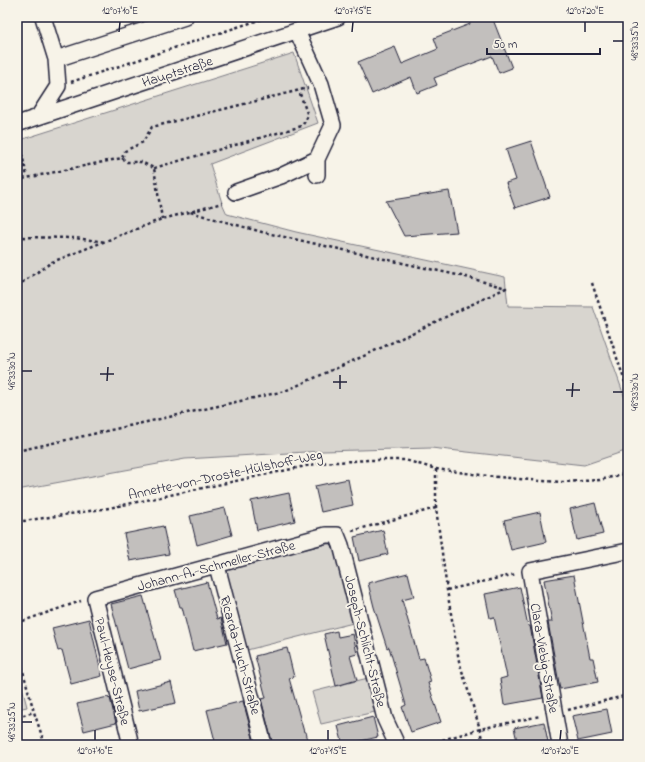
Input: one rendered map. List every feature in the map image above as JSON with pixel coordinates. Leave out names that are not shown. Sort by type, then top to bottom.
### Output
[{"type":"street","points":[[38,117],[58,86],[56,59],[43,17]]},
{"type":"street","points":[[56,59],[185,17]]},
{"type":"street","name":"Hauptstraße","points":[[17,124],[338,17]]},
{"type":"street","points":[[297,31],[321,84],[333,125],[317,159],[317,175]]},
{"type":"street","points":[[236,192],[281,176],[317,159]]},
{"type":"street","name":"Johann-A.-Schmeller-Straße","points":[[95,598],[217,566],[326,535],[337,535]]},
{"type":"street","name":"Joseph-Schlicht-Straße","points":[[337,535],[341,544],[385,719],[397,745]]},
{"type":"street","points":[[530,571],[628,551]]},
{"type":"street","name":"Ricarda-Huch-Straße","points":[[217,566],[264,745]]},
{"type":"street","name":"Clara-Viebig-Straße","points":[[530,571],[560,745]]},
{"type":"street","name":"Paul-Heyse-Straße","points":[[95,598],[131,745]]},
{"type":"path","points":[[58,86],[268,17]]},
{"type":"path","points":[[122,158],[124,151],[143,142],[152,127],[299,91],[321,84]]},
{"type":"path","points":[[17,180],[122,158],[127,162],[141,162],[154,168],[302,126],[308,116],[299,91]]},
{"type":"path","points":[[17,146],[20,145],[27,177]]},
{"type":"path","points":[[154,168],[162,219]]},
{"type":"path","points":[[17,286],[52,262],[107,242],[162,219],[222,203]]},
{"type":"path","points":[[17,451],[285,391],[366,355],[506,288],[451,273],[262,232],[190,212]]},
{"type":"path","points":[[17,237],[75,238],[107,242]]},
{"type":"path","points":[[592,283],[628,391]]},
{"type":"path","name":"Annette-von-Droste-Hülshoff-Weg","points":[[17,522],[109,508],[320,463],[369,460],[405,460],[436,469],[488,476],[564,482],[600,480],[628,474]]},
{"type":"path","points":[[436,469],[436,508],[447,590],[460,660],[480,729],[483,745]]},
{"type":"path","points":[[337,535],[436,508]]},
{"type":"path","points":[[447,590],[530,571]]},
{"type":"path","points":[[17,623],[80,601],[95,598]]},
{"type":"path","points":[[17,649],[34,712],[45,745]]},
{"type":"path","points":[[426,745],[480,729],[628,695]]},
{"type":"path","points":[[17,716],[34,712]]},
{"type":"shaded area","points":[[294,53],[318,123],[210,164],[227,214],[296,232],[505,277],[508,306],[593,307],[628,407],[628,450],[584,465],[431,448],[323,451],[185,459],[17,490],[17,141]]},
{"type":"shaded area","points":[[326,544],[331,544],[335,547],[353,623],[247,650],[226,576],[228,570]]},
{"type":"shaded area","points":[[17,667],[27,707],[17,709]]},
{"type":"shaded area","points":[[368,678],[375,712],[321,724],[312,692]]},
{"type":"building","points":[[467,17],[492,17],[512,68],[499,73],[492,56],[434,78],[437,85],[417,93],[411,77],[372,94],[358,62],[395,47],[402,64],[438,49],[434,38],[470,24]]},
{"type":"building","points":[[531,141],[550,197],[515,208],[506,183],[516,180],[506,149]]},
{"type":"building","points":[[449,191],[457,232],[404,236],[386,201]]},
{"type":"building","points":[[348,479],[353,505],[321,512],[315,486]]},
{"type":"building","points":[[289,493],[295,521],[257,530],[251,501]]},
{"type":"building","points":[[595,503],[603,534],[577,540],[570,509]]},
{"type":"building","points":[[225,508],[232,535],[197,545],[190,516]]},
{"type":"building","points":[[540,512],[546,542],[511,550],[504,520]]},
{"type":"building","points":[[163,526],[169,554],[130,561],[124,534]]},
{"type":"building","points":[[383,530],[388,554],[359,561],[354,537]]},
{"type":"building","points":[[408,573],[414,597],[402,600],[419,659],[424,658],[431,682],[428,683],[441,722],[411,732],[402,707],[406,705],[389,647],[387,648],[374,607],[368,583]]},
{"type":"building","points":[[574,575],[590,658],[593,658],[598,682],[560,689],[548,622],[552,622],[544,580]]},
{"type":"building","points":[[207,582],[217,619],[221,618],[227,643],[193,651],[182,607],[180,607],[175,590]]},
{"type":"building","points":[[520,587],[528,626],[530,626],[543,698],[504,705],[500,679],[507,677],[494,617],[490,618],[485,594]]},
{"type":"building","points":[[143,596],[161,660],[128,669],[111,604]]},
{"type":"building","points":[[89,619],[102,676],[71,684],[62,650],[58,651],[52,628]]},
{"type":"building","points":[[337,631],[338,637],[353,634],[357,654],[350,656],[357,680],[336,686],[324,634]]},
{"type":"building","points":[[287,648],[294,677],[289,678],[309,745],[273,745],[261,699],[266,698],[255,656]]},
{"type":"building","points":[[171,682],[176,703],[139,711],[135,691]]},
{"type":"building","points":[[108,697],[109,699],[110,698],[116,723],[84,731],[77,704]]},
{"type":"building","points":[[243,701],[255,745],[216,745],[207,710]]},
{"type":"building","points":[[607,709],[612,734],[578,741],[572,716]]},
{"type":"building","points":[[373,717],[378,737],[343,745],[338,726]]},
{"type":"building","points":[[544,722],[548,742],[535,745],[518,745],[514,728]]}]
